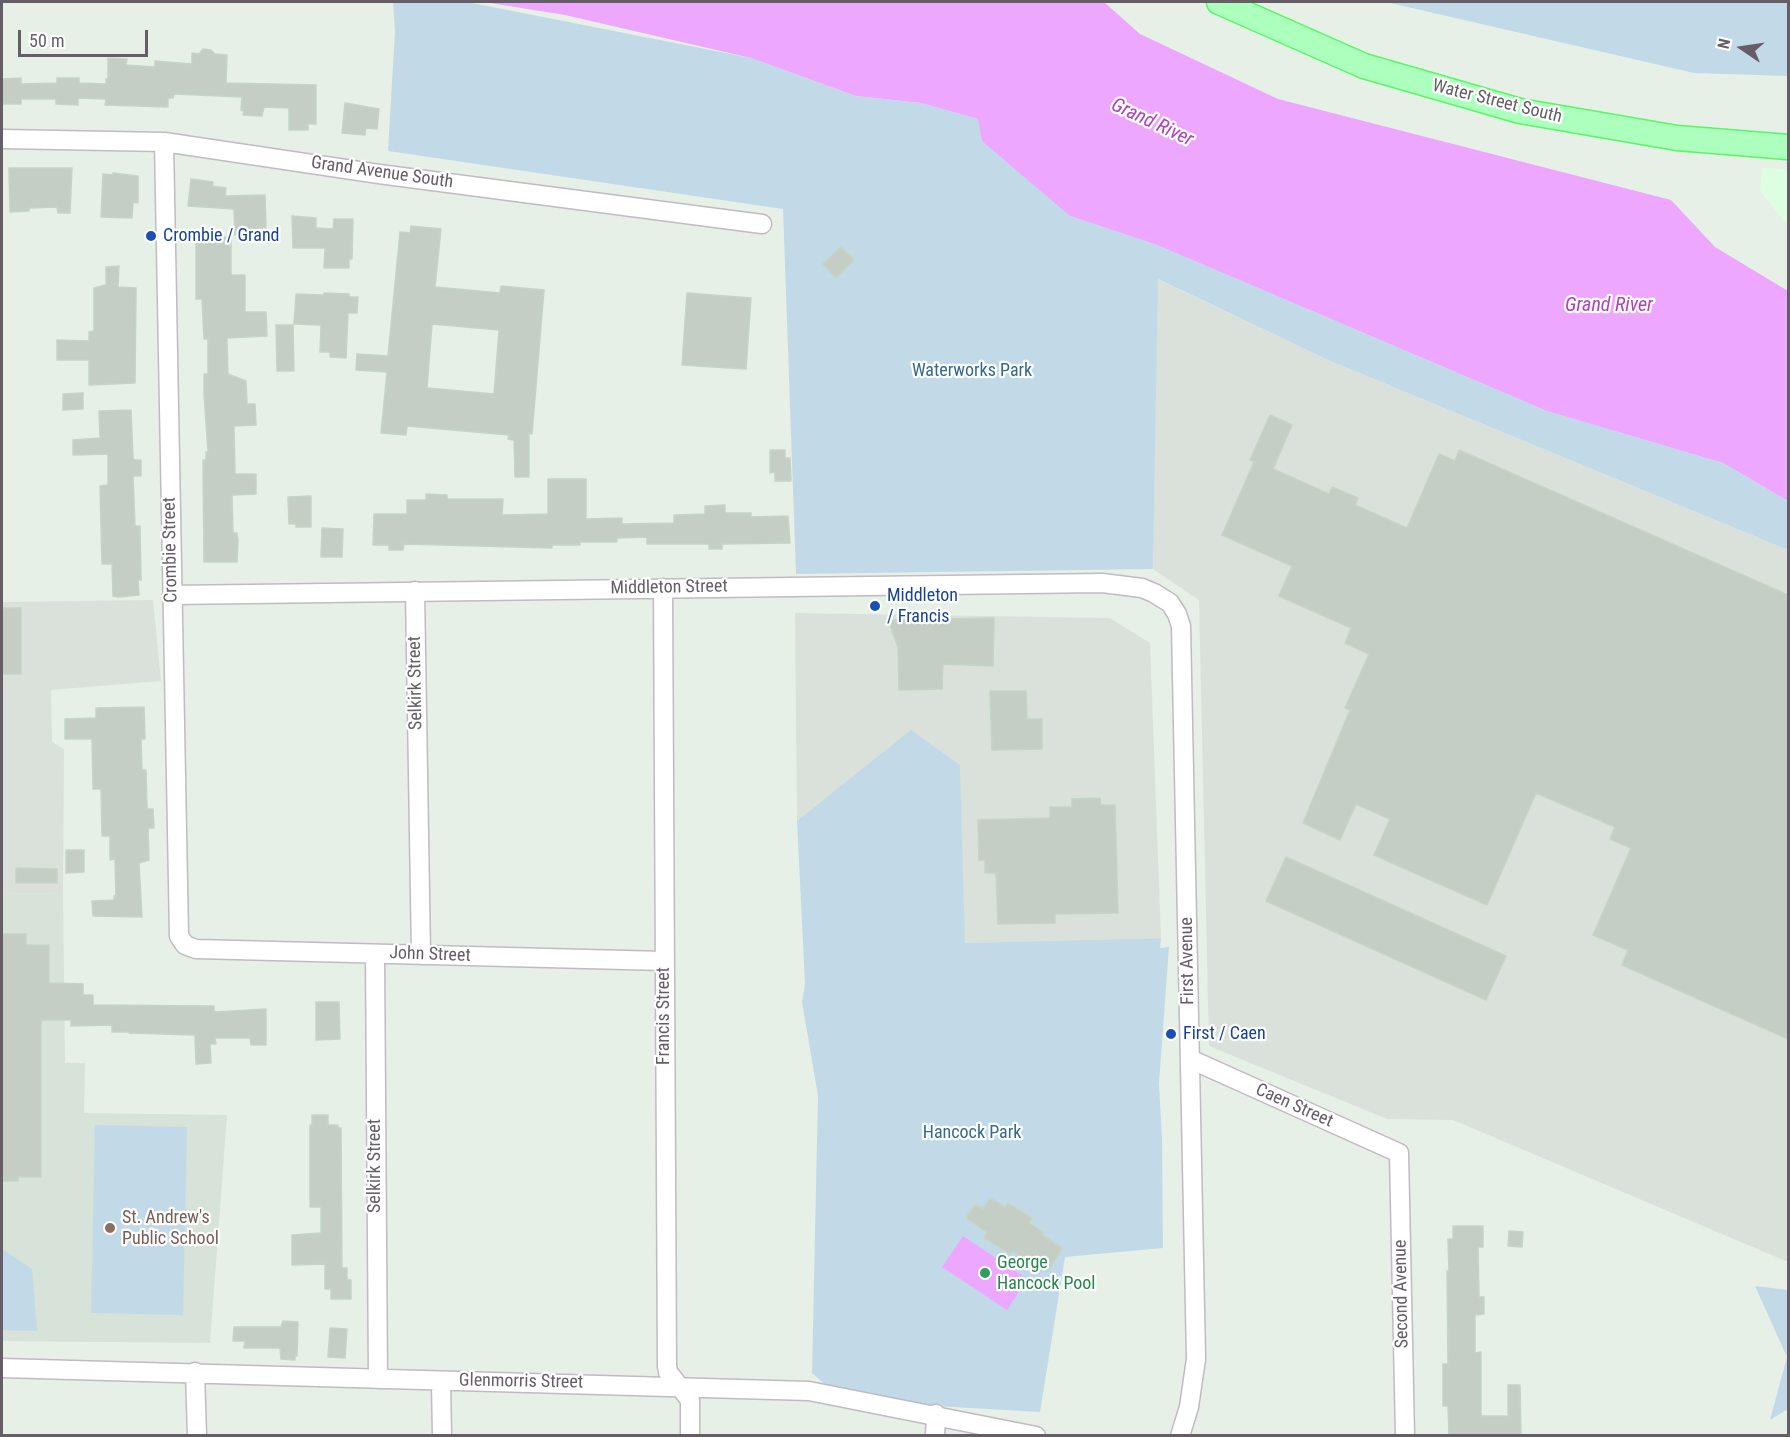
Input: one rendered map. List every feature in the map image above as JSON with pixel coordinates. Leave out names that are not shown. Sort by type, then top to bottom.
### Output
[{"type":"main road","name":"Water Street South","points":[[1219,2],[1364,66],[1520,111],[1677,138],[1788,147]]},
{"type":"street","name":"Grand Avenue South","points":[[2,139],[164,142],[389,176],[762,224]]},
{"type":"street","name":"Crombie Street","points":[[164,142],[179,936],[185,945],[196,949]]},
{"type":"street","name":"Middleton Street","points":[[172,595],[1102,583],[1142,588],[1163,598]]},
{"type":"street","name":"Francis Street","points":[[663,588],[667,1366],[668,1372],[690,1400],[690,1436]]},
{"type":"street","name":"Selkirk Street","points":[[415,591],[421,955]]},
{"type":"street","name":"First Avenue","points":[[1163,598],[1170,603],[1181,626],[1190,1059],[1196,1359],[1189,1407],[1180,1436]]},
{"type":"street","name":"John Street","points":[[196,949],[664,961]]},
{"type":"street","name":"Selkirk Street","points":[[375,954],[378,1379]]},
{"type":"street","name":"Caen Street","points":[[1190,1059],[1399,1153]]},
{"type":"street","name":"Second Avenue","points":[[1399,1153],[1405,1436]]},
{"type":"street","name":"Glenmorris Street","points":[[2,1368],[809,1391],[936,1414],[1036,1436]]},
{"type":"street","points":[[195,1372],[196,1436]]},
{"type":"street","points":[[441,1381],[442,1436]]},
{"type":"street","points":[[934,1436],[936,1414]]},
{"type":"shaded area","points":[[1762,168],[1788,169],[1788,226],[1760,191]]},
{"type":"shaded area","points":[[1157,279],[1328,360],[1788,550],[1788,1262],[1453,1120],[1387,1119],[1209,1046],[1199,600],[1153,569]]},
{"type":"shaded area","points":[[153,600],[161,681],[51,690],[52,742],[64,749],[63,893],[2,894],[2,602]]},
{"type":"shaded area","points":[[795,613],[1110,618],[1150,643],[1161,938],[964,943],[961,812],[797,821]]},
{"type":"shaded area","name":"St. Andrew's Public School","points":[[63,893],[65,1063],[85,1063],[84,1113],[227,1115],[210,1343],[2,1341],[2,894]]},
{"type":"green space","name":"Waterworks Park","points":[[393,2],[467,2],[751,58],[856,96],[921,103],[978,119],[1070,216],[1157,245],[1547,411],[1723,463],[1788,501],[1788,550],[1328,360],[1158,279],[1153,569],[796,574],[783,209],[388,151],[395,32]]},
{"type":"green space","points":[[1386,2],[1788,2],[1788,76],[1694,73]]},
{"type":"green space","name":"Hancock Park","points":[[911,730],[960,765],[965,943],[1161,938],[1160,948],[1169,947],[1159,1083],[1163,1248],[1065,1257],[1040,1412],[935,1406],[828,1387],[812,1373],[818,1096],[802,1002],[805,984],[797,821]]},
{"type":"green space","points":[[95,1125],[187,1127],[183,1315],[91,1313]]},
{"type":"green space","points":[[2,1249],[32,1269],[37,1331],[2,1330]]},
{"type":"green space","points":[[1755,1286],[1788,1290],[1788,1409],[1770,1420],[1787,1357]]},
{"type":"water","name":"Grand River","points":[[484,2],[1104,2],[1140,34],[1278,99],[1671,200],[1715,247],[1788,291],[1788,501],[1723,463],[1547,411],[1157,245],[1070,216],[982,141],[978,119],[921,103],[856,96],[751,58],[565,15]]},
{"type":"water","name":"George Hancock Pool","points":[[963,1236],[1027,1279],[1007,1310],[942,1267]]},
{"type":"building","points":[[203,49],[211,50],[215,54],[227,55],[226,83],[316,85],[316,124],[308,124],[308,130],[289,130],[289,108],[264,107],[262,116],[243,115],[242,97],[174,94],[173,98],[168,98],[168,107],[105,105],[106,99],[78,98],[78,105],[56,104],[56,99],[21,99],[21,104],[2,104],[2,79],[21,78],[21,84],[57,83],[57,78],[79,78],[79,83],[106,84],[108,58],[127,59],[126,65],[155,67],[155,61],[192,64],[192,53],[199,54]]},
{"type":"building","points":[[345,103],[379,109],[377,129],[366,128],[365,135],[342,133]]},
{"type":"building","points":[[9,168],[72,168],[70,213],[58,213],[57,207],[29,208],[29,211],[10,212]]},
{"type":"building","points":[[113,173],[138,176],[138,203],[133,202],[132,218],[101,217],[103,174],[113,175]]},
{"type":"building","points":[[191,179],[213,182],[212,186],[226,188],[225,196],[265,195],[266,228],[259,228],[259,234],[235,235],[234,209],[188,206]]},
{"type":"building","points":[[292,216],[316,218],[316,228],[333,229],[334,219],[353,219],[352,259],[349,259],[349,268],[324,268],[325,248],[293,248]]},
{"type":"building","points":[[411,226],[441,229],[435,287],[500,293],[501,286],[544,290],[532,434],[529,433],[529,477],[515,477],[514,440],[508,439],[509,435],[407,426],[406,435],[381,433],[387,372],[356,370],[357,354],[388,356],[400,232],[410,233]],"holes":[[[432,324],[499,330],[494,394],[427,388]]]},
{"type":"building","points":[[196,237],[231,237],[231,275],[245,275],[245,312],[266,312],[267,336],[227,338],[228,374],[246,381],[247,404],[255,404],[256,425],[234,426],[235,474],[256,474],[256,494],[232,495],[233,533],[237,533],[238,541],[237,562],[204,562],[203,460],[206,460],[206,452],[208,452],[204,374],[208,374],[208,339],[204,339],[202,299],[196,299]]},
{"type":"building","points":[[841,247],[854,260],[836,278],[823,264]]},
{"type":"building","points":[[119,266],[118,287],[136,288],[135,383],[89,385],[89,360],[57,360],[57,340],[89,341],[89,332],[94,331],[94,288],[106,285],[106,267]]},
{"type":"building","points":[[324,293],[349,294],[349,297],[358,297],[357,313],[348,313],[346,358],[330,357],[330,352],[320,352],[321,325],[294,324],[296,294],[324,295]]},
{"type":"building","points":[[687,293],[751,298],[746,369],[682,365]]},
{"type":"building","points":[[276,325],[293,325],[294,371],[277,371]]},
{"type":"building","points":[[83,393],[83,409],[63,410],[63,394]]},
{"type":"building","points":[[131,410],[133,458],[141,460],[141,476],[133,476],[135,526],[140,526],[141,580],[138,580],[139,595],[119,597],[113,596],[112,564],[102,564],[100,486],[108,485],[108,454],[73,455],[73,440],[100,438],[99,411]]},
{"type":"building","points":[[1270,415],[1292,425],[1273,469],[1329,494],[1332,487],[1358,498],[1355,505],[1407,528],[1439,454],[1455,461],[1459,450],[1788,595],[1788,1039],[1622,965],[1628,950],[1593,935],[1631,848],[1610,839],[1615,827],[1536,793],[1487,905],[1374,855],[1390,819],[1356,804],[1340,840],[1303,823],[1350,710],[1345,708],[1369,654],[1345,643],[1351,628],[1279,596],[1292,566],[1222,535],[1254,462],[1250,460]]},
{"type":"building","points":[[770,450],[785,450],[785,458],[790,458],[791,481],[775,481],[775,472],[770,473]]},
{"type":"building","points":[[548,479],[586,479],[586,519],[622,518],[622,524],[674,523],[674,515],[705,514],[705,506],[725,505],[725,513],[751,513],[751,517],[788,516],[790,543],[722,544],[722,549],[709,549],[709,544],[647,544],[647,537],[617,538],[617,542],[552,545],[552,548],[404,544],[403,550],[389,550],[389,545],[373,545],[374,514],[407,514],[407,500],[426,500],[426,494],[447,495],[447,499],[503,499],[502,515],[548,514]]},
{"type":"building","points":[[311,496],[311,527],[296,527],[296,524],[289,524],[288,497]]},
{"type":"building","points":[[322,528],[343,529],[342,557],[321,557]]},
{"type":"building","points":[[2,608],[21,608],[21,674],[2,674]]},
{"type":"building","points":[[994,618],[993,666],[943,664],[942,689],[899,690],[898,647],[888,620]]},
{"type":"building","points":[[990,691],[1026,691],[1027,719],[1042,719],[1042,749],[992,750]]},
{"type":"building","points":[[144,707],[145,739],[141,739],[142,770],[146,770],[147,807],[153,809],[154,828],[148,828],[149,860],[139,863],[142,917],[93,916],[92,901],[114,900],[116,896],[115,859],[110,860],[110,836],[102,836],[101,789],[93,789],[92,739],[65,739],[65,719],[96,718],[96,708]]},
{"type":"building","points":[[1100,798],[1101,805],[1115,805],[1118,913],[1055,914],[1055,923],[998,924],[996,873],[985,873],[985,860],[979,860],[978,820],[1050,818],[1050,807],[1072,807],[1072,799]]},
{"type":"building","points":[[66,850],[84,850],[84,872],[66,873]]},
{"type":"building","points":[[1286,857],[1506,956],[1486,1000],[1266,901]]},
{"type":"building","points":[[16,868],[57,869],[57,883],[16,883]]},
{"type":"building","points":[[2,934],[26,934],[26,945],[49,945],[49,983],[83,984],[83,995],[93,995],[93,1005],[214,1006],[216,1012],[266,1009],[266,1045],[251,1045],[250,1038],[215,1038],[216,1044],[210,1044],[211,1063],[196,1064],[195,1035],[112,1032],[112,1025],[71,1026],[71,1020],[41,1020],[41,1177],[18,1177],[18,1181],[2,1181]]},
{"type":"building","points":[[316,1002],[339,1002],[340,1039],[316,1040]]},
{"type":"building","points":[[312,1115],[328,1115],[328,1125],[338,1125],[338,1128],[341,1128],[342,1268],[347,1268],[347,1280],[351,1280],[351,1299],[331,1299],[331,1289],[325,1289],[325,1264],[292,1265],[292,1235],[321,1233],[321,1207],[310,1207]]},
{"type":"building","points":[[990,1198],[1005,1207],[1008,1203],[1032,1218],[1029,1223],[1062,1248],[1048,1271],[1012,1251],[1010,1254],[984,1238],[987,1232],[966,1218],[975,1204],[983,1209]]},
{"type":"building","points":[[1453,1226],[1483,1226],[1483,1247],[1478,1247],[1479,1297],[1484,1297],[1484,1314],[1475,1315],[1475,1353],[1481,1352],[1481,1416],[1508,1416],[1508,1385],[1520,1385],[1521,1436],[1449,1436],[1448,1406],[1443,1406],[1443,1364],[1448,1364],[1448,1239],[1453,1239]]},
{"type":"building","points":[[1509,1231],[1523,1232],[1522,1247],[1508,1246]]},
{"type":"building","points":[[283,1321],[298,1322],[295,1360],[281,1359],[280,1348],[244,1348],[245,1341],[233,1341],[234,1327],[281,1327]]},
{"type":"building","points":[[330,1328],[347,1329],[345,1358],[328,1357]]},
{"type":"place","name":"Crombie / Grand","points":[[151,236]]},
{"type":"place","name":"Middleton / Francis","points":[[875,606]]},
{"type":"place","name":"First / Caen","points":[[1171,1034]]},
{"type":"place","name":"St. Andrew's Public School","points":[[110,1228]]},
{"type":"place","name":"George Hancock Pool","points":[[985,1273]]}]
